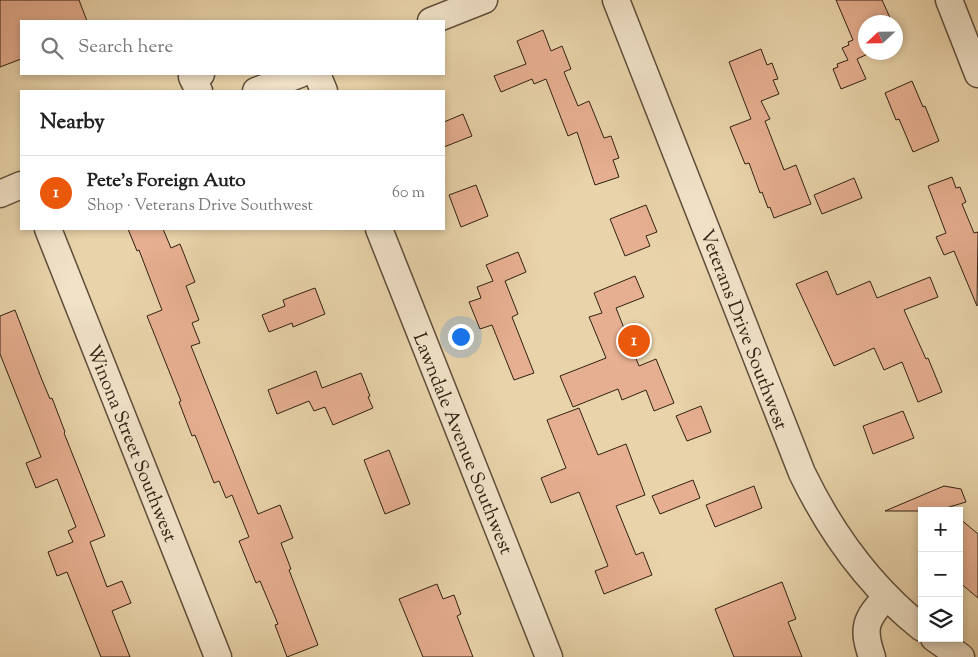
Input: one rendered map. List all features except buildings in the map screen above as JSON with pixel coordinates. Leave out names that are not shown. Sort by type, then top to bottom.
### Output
[{"type":"street","points":[[433,20],[484,0]]},
{"type":"street","name":"Veterans Drive Southwest","points":[[616,0],[802,473],[815,500],[856,563],[886,597],[918,625]]},
{"type":"street","points":[[949,0],[978,74]]},
{"type":"street","points":[[198,90],[192,78],[199,75]]},
{"type":"street","points":[[259,90],[297,75]]},
{"type":"street","points":[[317,75],[324,90]]},
{"type":"street","points":[[0,194],[20,185]]},
{"type":"street","name":"Winona Street Southwest","points":[[48,230],[218,657]]},
{"type":"street","name":"Lawndale Avenue Southwest","points":[[379,230],[549,657]]},
{"type":"street","points":[[872,657],[865,638],[869,617],[886,597]]},
{"type":"street","points":[[940,642],[961,657]]},
{"type":"place","name":"Pete's Foreign Auto","points":[[634,341]]}]
